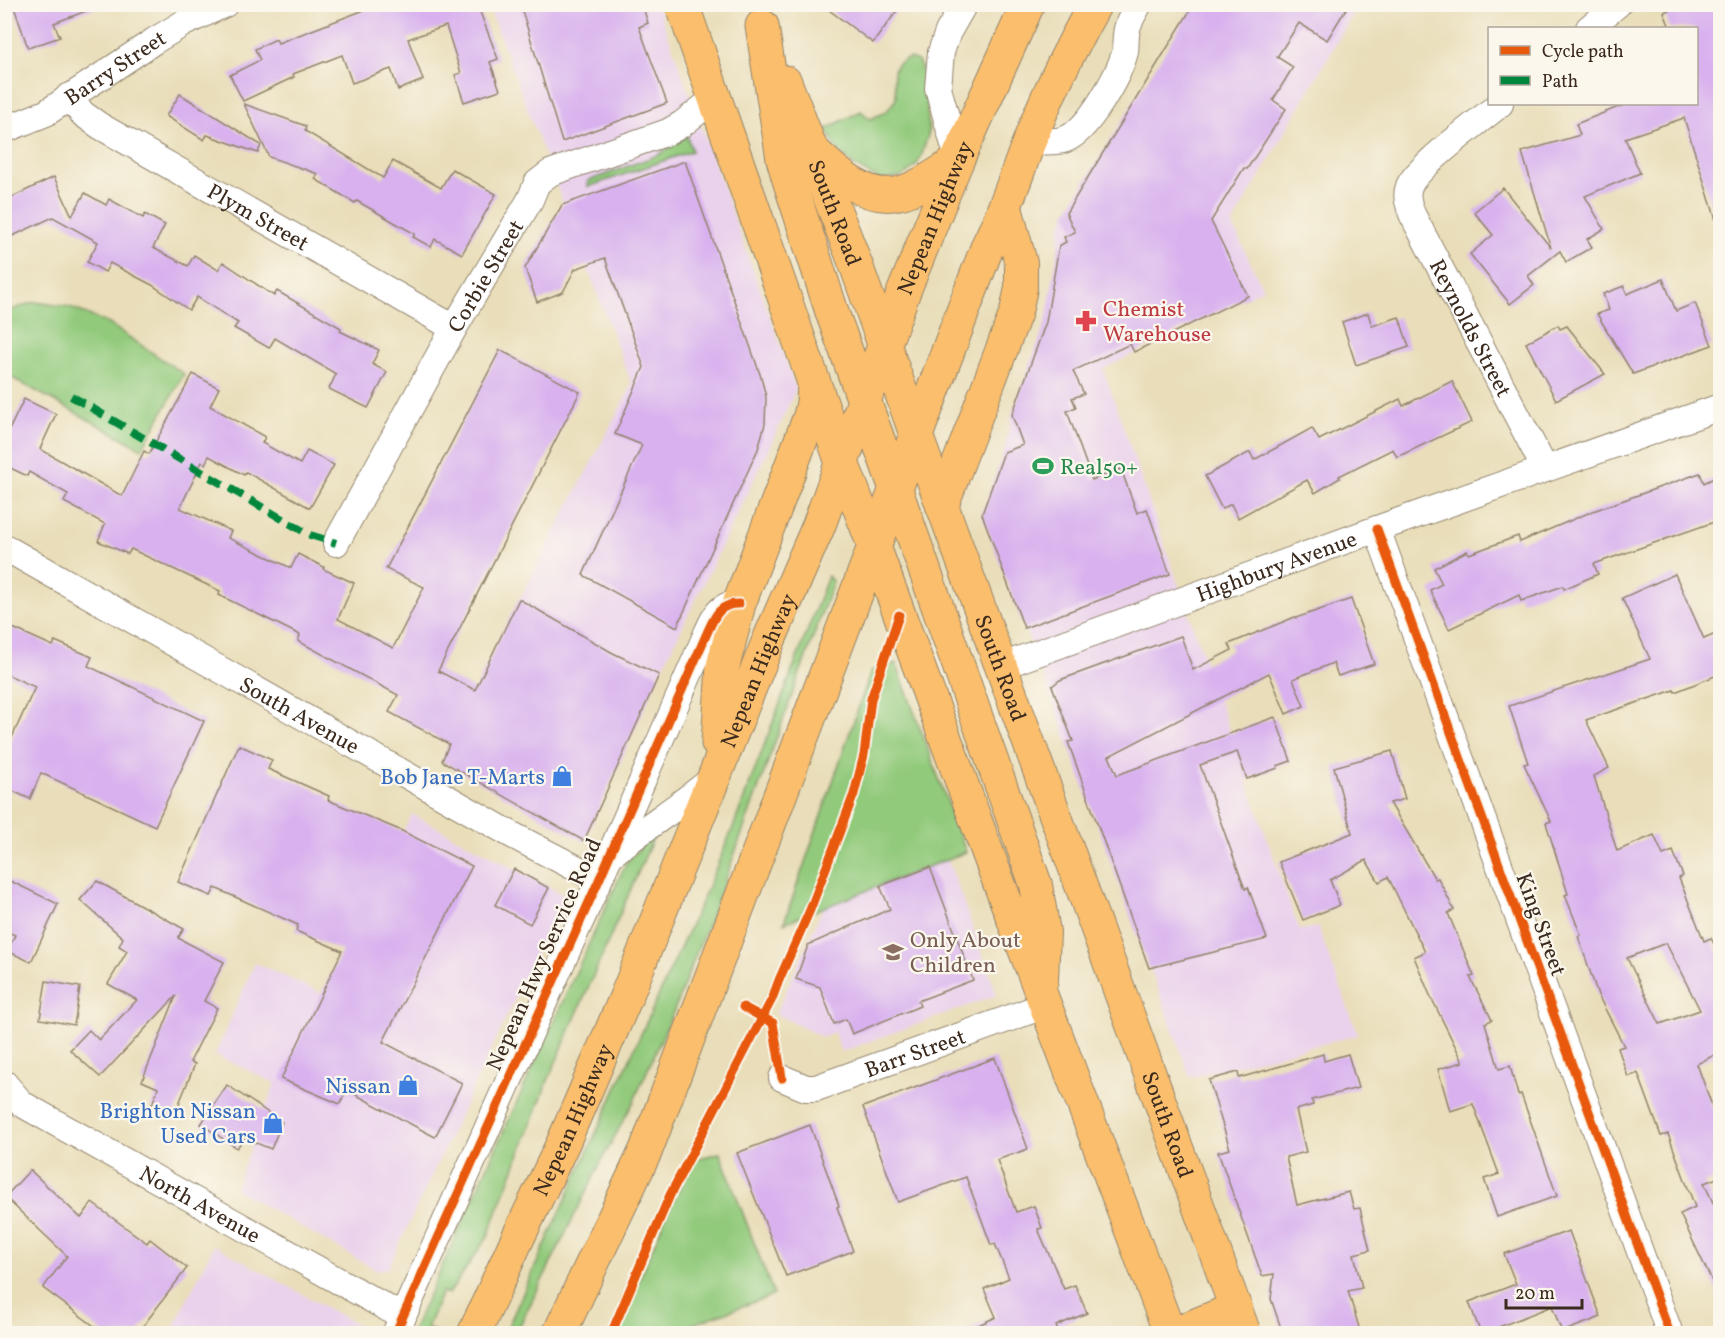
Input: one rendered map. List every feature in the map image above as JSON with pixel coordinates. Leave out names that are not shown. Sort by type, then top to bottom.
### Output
[{"type":"highway","points":[[681,4],[841,460],[875,548]]},
{"type":"highway","name":"Nepean Highway","points":[[474,1334],[563,1143],[626,997],[768,640],[819,525],[883,348],[957,161],[1028,4]]},
{"type":"highway","points":[[559,1334],[646,1150],[988,245],[1006,208],[1029,141],[1053,87],[1095,4]]},
{"type":"highway","points":[[758,15],[783,159],[789,180],[833,315],[865,397],[896,489]]},
{"type":"highway","name":"South Road","points":[[758,15],[856,265],[883,348],[915,434]]},
{"type":"highway","points":[[813,151],[849,182],[876,193],[889,194],[908,190],[957,161]]},
{"type":"highway","points":[[714,774],[723,666],[739,604],[810,416],[814,379]]},
{"type":"main road","points":[[942,506],[1016,312],[1021,263],[1006,208]]},
{"type":"main road","name":"South Road","points":[[915,434],[1002,666],[1240,1321]]},
{"type":"main road","points":[[896,489],[975,708],[1040,902],[1044,932],[1044,999]]},
{"type":"main road","points":[[875,548],[1172,1334],[1240,1321]]},
{"type":"main road","points":[[975,708],[987,681],[1002,666]]},
{"type":"main road","points":[[1029,865],[1069,851]]},
{"type":"street","name":"Barry Street","points":[[4,130],[35,118],[184,23],[225,4]]},
{"type":"street","points":[[957,161],[938,88],[941,51],[948,32],[964,4]]},
{"type":"street","points":[[1029,141],[1066,139],[1077,133],[1087,122],[1116,75],[1125,52],[1130,18],[1138,4]]},
{"type":"street","points":[[1590,27],[1618,4]]},
{"type":"street","name":"Plym Street","points":[[68,97],[83,114],[100,126],[454,327]]},
{"type":"street","name":"Corbie Street","points":[[336,543],[454,327],[537,183],[550,173],[668,132],[687,121],[714,99]]},
{"type":"street","name":"Reynolds Street","points":[[1499,105],[1422,170],[1410,185],[1407,194],[1412,214],[1545,468]]},
{"type":"street","name":"Highbury Avenue","points":[[1002,666],[1545,468],[1720,407]]},
{"type":"street","name":"King Street","points":[[1377,529],[1671,1334]]},
{"type":"street","name":"South Avenue","points":[[4,547],[514,836],[604,869]]},
{"type":"street","name":"Nepean Hwy Service Road","points":[[399,1325],[714,618],[726,605],[739,604]]},
{"type":"street","name":"Nepean Hwy Service Road","points":[[604,869],[637,835],[680,806],[714,774]]},
{"type":"street","name":"Barr Street","points":[[782,1078],[806,1088],[816,1088],[1044,999]]},
{"type":"street","name":"North Avenue","points":[[4,1083],[22,1104],[399,1325]]},
{"type":"shaded area","points":[[488,5],[657,5],[796,389],[659,675],[584,841],[442,761],[505,627],[632,385]]},
{"type":"shaded area","points":[[1194,5],[1358,5],[1232,224],[1263,289],[1103,369],[1299,930],[1318,927],[1358,1035],[1190,1077],[982,514],[1004,452],[1012,415],[1046,322],[1060,229],[1066,213]]},
{"type":"shaded area","points":[[412,814],[564,895],[388,1268],[377,1270],[235,1189],[275,1083],[215,1055],[255,963],[323,994]]},
{"type":"shaded area","name":"Only About Children","points":[[948,860],[997,995],[841,1052],[834,1032],[822,1037],[776,1014],[823,908]]},
{"type":"shaded area","points":[[214,1245],[361,1327],[358,1333],[171,1333]]},
{"type":"green space","points":[[910,58],[918,61],[924,74],[929,132],[916,166],[901,177],[880,180],[856,167],[838,151],[826,129],[861,111],[870,119],[886,112],[896,99],[895,69],[902,61]]},
{"type":"green space","points":[[687,136],[692,151],[588,187],[588,181],[658,155]]},
{"type":"green space","points":[[35,302],[70,307],[109,324],[184,374],[142,449],[5,374],[5,312]]},
{"type":"green space","points":[[828,576],[833,582],[727,875],[675,1008],[633,1103],[603,1158],[516,1333],[505,1333],[708,887],[734,825]]},
{"type":"green space","points":[[896,663],[966,852],[784,923],[871,671]]},
{"type":"green space","points":[[654,836],[549,1078],[488,1236],[449,1294],[442,1292],[427,1328],[434,1331],[433,1333],[411,1334],[626,863]]},
{"type":"green space","points":[[720,1153],[774,1295],[668,1333],[617,1333],[668,1211],[695,1159]]},
{"type":"building","points":[[13,4],[97,4],[97,7],[54,23],[60,37],[28,48]]},
{"type":"building","points":[[366,4],[477,4],[498,59],[490,62],[500,90],[464,102],[455,75],[461,73],[446,26],[408,39],[423,80],[398,90],[391,69],[352,83],[342,55],[293,74],[294,77],[243,101],[230,75],[260,60],[255,49],[276,39],[278,43],[367,9]]},
{"type":"building","points":[[520,4],[642,4],[648,23],[639,27],[667,103],[562,142]]},
{"type":"building","points":[[821,4],[902,4],[873,43]]},
{"type":"building","points":[[1194,4],[1349,4],[1327,40],[1299,23],[1277,57],[1293,67],[1273,100],[1286,109],[1247,169],[1244,168],[1211,221],[1248,296],[1134,352],[1130,344],[1073,371],[1084,394],[1072,398],[1076,407],[1067,411],[1092,480],[1121,469],[1137,513],[1147,509],[1170,574],[1024,628],[982,514],[1004,452],[1023,445],[1012,415],[1046,322],[1059,246],[1066,242],[1064,237],[1075,232],[1066,213]]},
{"type":"building","points":[[1685,4],[1715,4],[1720,21],[1720,219],[1716,220],[1684,118],[1625,138],[1640,173],[1585,196],[1604,229],[1587,239],[1592,247],[1566,262],[1560,251],[1528,276],[1534,285],[1510,304],[1470,254],[1493,235],[1474,212],[1503,188],[1551,248],[1522,152],[1580,135],[1576,124],[1624,105],[1698,105],[1698,27],[1670,27],[1664,12]]},
{"type":"building","points":[[180,94],[261,145],[258,153],[207,135],[204,140],[166,116]]},
{"type":"building","points":[[244,104],[306,126],[305,131],[383,178],[393,161],[441,188],[452,169],[496,194],[462,254],[435,239],[431,247],[413,237],[415,234],[315,179],[318,174],[269,157]]},
{"type":"building","points":[[685,161],[766,397],[765,424],[758,449],[677,627],[583,575],[642,445],[615,434],[644,367],[605,258],[575,269],[563,292],[537,302],[525,268],[562,205]]},
{"type":"building","points":[[54,177],[72,216],[85,193],[106,205],[109,199],[143,218],[145,214],[165,225],[153,248],[188,266],[194,255],[218,270],[223,262],[274,296],[277,291],[341,328],[340,331],[379,350],[372,364],[387,372],[368,408],[329,389],[336,374],[275,338],[269,348],[234,328],[238,323],[197,297],[189,310],[152,285],[110,263],[105,272],[87,262],[98,242],[53,217],[4,240],[4,201]]},
{"type":"building","points":[[1663,279],[1676,311],[1695,303],[1712,345],[1633,374],[1597,314],[1609,310],[1603,294],[1624,286],[1627,294]]},
{"type":"building","points":[[1368,313],[1372,326],[1399,317],[1409,347],[1356,365],[1342,322]]},
{"type":"building","points":[[1558,325],[1560,329],[1567,326],[1605,374],[1556,400],[1526,343]]},
{"type":"building","points":[[500,350],[580,392],[438,671],[475,690],[519,599],[613,653],[659,675],[584,841],[442,761],[449,744],[389,712],[398,695],[298,641],[300,635],[219,595],[220,591],[131,549],[128,554],[98,541],[105,524],[64,502],[68,494],[29,472],[27,476],[4,465],[4,426],[10,428],[24,399],[56,414],[40,449],[122,496],[144,451],[149,454],[193,374],[219,388],[210,406],[265,437],[262,443],[300,464],[307,451],[334,465],[310,508],[246,472],[244,475],[209,456],[205,464],[202,462],[180,508],[231,531],[228,538],[291,568],[298,554],[324,567],[323,569],[354,583],[338,619],[393,648],[424,587],[386,569]]},
{"type":"building","points":[[1452,381],[1472,422],[1397,457],[1393,449],[1339,476],[1340,478],[1315,493],[1307,480],[1238,518],[1231,504],[1222,509],[1205,476],[1250,452],[1254,460],[1312,428],[1319,440],[1400,399],[1403,406]]},
{"type":"building","points":[[1700,473],[1704,483],[1720,475],[1720,520],[1594,564],[1598,574],[1564,589],[1563,586],[1521,601],[1519,595],[1449,629],[1430,590],[1442,584],[1434,568],[1467,551],[1469,554],[1518,536],[1520,542],[1593,511]]},
{"type":"building","points":[[1675,574],[1704,639],[1720,632],[1720,674],[1675,692],[1674,690],[1586,720],[1609,768],[1594,776],[1617,851],[1654,835],[1663,855],[1673,851],[1683,876],[1679,878],[1704,941],[1711,938],[1720,956],[1720,1052],[1697,1064],[1720,1128],[1720,1177],[1704,1183],[1720,1218],[1720,1298],[1680,1214],[1695,1207],[1668,1134],[1661,1136],[1638,1073],[1628,1077],[1618,1048],[1624,1046],[1598,995],[1578,936],[1581,935],[1565,895],[1568,894],[1546,823],[1551,821],[1524,764],[1528,763],[1509,706],[1650,659],[1622,598]],"holes":[[[1666,943],[1700,1010],[1660,1024],[1627,958]]]},
{"type":"building","points":[[1351,599],[1374,664],[1338,676],[1333,663],[1293,679],[1304,706],[1286,714],[1269,673],[1109,756],[1117,775],[1275,717],[1291,761],[1247,779],[1237,752],[1200,765],[1245,889],[1248,887],[1267,939],[1149,968],[1068,742],[1073,741],[1052,686],[1060,680],[1181,636],[1193,670],[1232,650],[1229,644],[1295,617]]},
{"type":"building","points":[[4,624],[53,646],[55,641],[92,657],[88,666],[204,721],[155,826],[41,773],[30,799],[4,787],[4,755],[35,687],[4,673]]},
{"type":"building","points":[[239,745],[272,760],[268,769],[329,796],[328,800],[402,831],[472,866],[383,1042],[462,1083],[435,1137],[347,1090],[340,1104],[281,1079],[342,951],[296,931],[298,925],[215,888],[211,896],[178,882]]},
{"type":"building","points":[[1392,751],[1405,799],[1390,803],[1435,879],[1438,878],[1454,910],[1448,913],[1474,976],[1470,977],[1492,1020],[1485,1023],[1499,1069],[1510,1066],[1518,1095],[1521,1094],[1557,1196],[1497,1217],[1484,1179],[1499,1174],[1473,1104],[1450,1111],[1438,1069],[1463,1062],[1414,957],[1425,952],[1388,877],[1379,882],[1366,860],[1330,880],[1340,905],[1303,920],[1279,862],[1352,833],[1334,767]]},
{"type":"building","name":"Only About Children","points":[[930,867],[973,980],[918,1001],[920,1006],[852,1034],[846,1019],[834,1024],[820,987],[796,979],[808,945],[890,909],[880,886]]},
{"type":"building","points":[[514,869],[549,888],[530,924],[495,905]]},
{"type":"building","points":[[4,878],[58,904],[31,962],[7,951],[15,935],[4,930]]},
{"type":"building","points":[[97,881],[184,929],[178,938],[224,962],[204,1001],[217,1008],[190,1062],[195,1064],[174,1116],[151,1107],[158,1088],[142,1081],[176,996],[100,1077],[70,1050],[89,1030],[99,1040],[137,1000],[108,984],[127,951],[119,946],[123,938],[80,900]]},
{"type":"building","points":[[46,981],[80,987],[74,1025],[40,1019]]},
{"type":"building","points":[[1323,1054],[1324,1061],[1348,1054],[1358,1088],[1312,1100],[1313,1105],[1296,1110],[1306,1152],[1286,1157],[1297,1205],[1349,1192],[1354,1209],[1360,1208],[1370,1250],[1354,1254],[1362,1288],[1348,1291],[1361,1334],[1283,1334],[1271,1299],[1274,1274],[1262,1276],[1218,1152],[1230,1149],[1209,1080],[1238,1072],[1239,1078]]},
{"type":"building","points":[[995,1058],[1028,1149],[997,1160],[1016,1212],[1034,1206],[1042,1228],[1038,1229],[1064,1289],[1075,1285],[1087,1313],[1056,1326],[1059,1334],[959,1334],[996,1317],[984,1289],[1009,1278],[995,1244],[991,1245],[966,1177],[898,1202],[863,1107]]},
{"type":"building","points":[[227,1085],[282,1122],[271,1149],[244,1138],[237,1148],[201,1124]]},
{"type":"building","points":[[810,1125],[853,1251],[786,1276],[737,1153]]},
{"type":"building","points":[[30,1170],[81,1218],[92,1203],[147,1243],[150,1239],[187,1268],[137,1334],[105,1334],[43,1288],[67,1256],[5,1197]]},
{"type":"building","points":[[1569,1231],[1601,1317],[1562,1332],[1552,1306],[1481,1334],[1469,1302],[1516,1284],[1504,1254]]},
{"type":"marked path","points":[[71,396],[310,535],[336,543]]},
{"type":"cycle path","points":[[1377,529],[1670,1334]]},
{"type":"cycle path","points":[[395,1334],[710,627],[718,612],[732,604],[739,604]]},
{"type":"cycle path","points":[[611,1334],[670,1195],[772,999],[810,910],[854,794],[864,755],[871,699],[899,615]]},
{"type":"cycle path","points":[[743,1007],[773,1023],[782,1078]]},
{"type":"place","name":"Chemist Warehouse","points":[[1086,321]]},
{"type":"place","name":"Real50+","points":[[1043,466]]},
{"type":"place","name":"Bob Jane T-Marts","points":[[562,776]]},
{"type":"place","name":"Only About Children","points":[[893,952]]},
{"type":"place","name":"Nissan","points":[[408,1085]]},
{"type":"place","name":"Brighton Nissan Used Cars","points":[[273,1123]]}]
